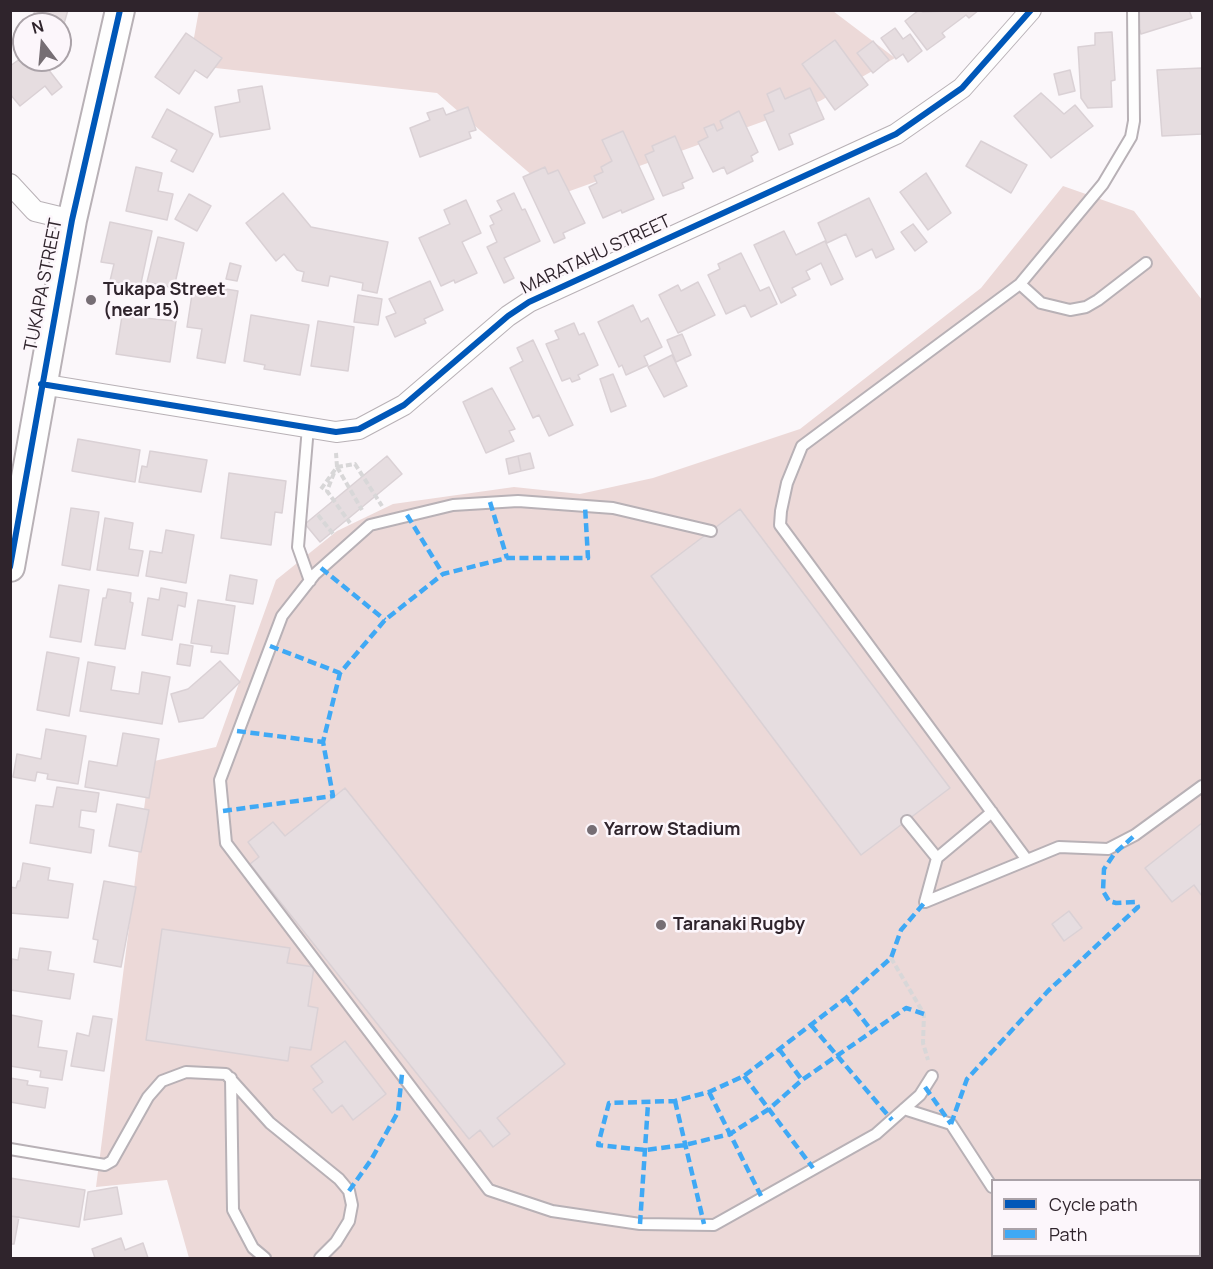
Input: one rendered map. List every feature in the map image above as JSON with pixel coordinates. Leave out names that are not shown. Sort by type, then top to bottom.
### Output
[{"type":"main road","name":"TUKAPA STREET","points":[[10,567],[72,220],[120,10]]},
{"type":"street","name":"MARATAHU STREET","points":[[41,384],[336,432],[359,429],[394,411],[508,316],[529,302],[896,134],[962,88],[1031,10]]},
{"type":"street","points":[[10,184],[34,212],[72,220]]},
{"type":"lane","points":[[1027,860],[780,525],[787,483],[802,446],[1020,284],[1103,184],[1131,137],[1134,104],[1133,10]]},
{"type":"lane","points":[[1020,284],[1041,303],[1054,308],[1070,310],[1086,307],[1098,300],[1146,263]]},
{"type":"lane","points":[[308,427],[298,547],[310,581]]},
{"type":"lane","points":[[711,531],[613,508],[518,501],[453,505],[390,518],[370,525],[343,547],[310,581],[282,616],[220,780],[226,843],[489,1190],[552,1211],[640,1224],[714,1225],[876,1134],[920,1095],[932,1076]]},
{"type":"lane","points":[[992,812],[937,858],[925,902],[1059,848],[1108,849],[1124,842],[1203,786]]},
{"type":"lane","points":[[907,821],[937,858]]},
{"type":"lane","points":[[10,1149],[105,1165],[112,1161],[148,1097],[162,1081],[186,1072],[226,1074],[270,1123],[339,1179],[349,1191],[352,1205],[349,1221],[336,1242],[320,1258]]},
{"type":"lane","points":[[231,1078],[233,1210],[253,1248],[265,1258]]},
{"type":"lane","points":[[904,1109],[951,1124],[991,1184]]},
{"type":"path","points":[[336,432],[337,466],[327,491],[358,534]]},
{"type":"path","points":[[317,495],[337,466],[355,464],[390,518]]},
{"type":"path","points":[[337,466],[370,525]]},
{"type":"path","points":[[317,513],[343,547]]},
{"type":"path","points":[[891,958],[924,1014],[923,1042],[932,1076]]},
{"type":"shaded area","points":[[199,10],[833,11],[895,58],[820,101],[556,196],[437,93],[189,65]]},
{"type":"shaded area","points":[[1063,186],[1134,211],[1202,300],[1202,1258],[189,1258],[167,1180],[96,1187],[150,762],[216,747],[276,580],[337,531],[393,504],[514,487],[580,494],[653,478],[800,429],[981,288]]},
{"type":"building","points":[[35,10],[68,10],[67,12],[34,12]]},
{"type":"building","points":[[919,10],[923,12],[979,10],[969,18],[966,15],[942,33],[945,37],[927,50],[905,21]]},
{"type":"building","points":[[1133,10],[1189,10],[1192,18],[1141,34]]},
{"type":"building","points":[[895,28],[903,39],[910,34],[922,51],[908,62],[903,54],[896,59],[881,38]]},
{"type":"building","points":[[1112,32],[1115,80],[1111,81],[1112,107],[1088,108],[1081,98],[1078,47],[1095,45],[1095,33]]},
{"type":"building","points":[[186,33],[222,58],[207,78],[195,70],[179,94],[155,77]]},
{"type":"building","points":[[835,40],[868,85],[835,110],[802,64]]},
{"type":"building","points":[[873,41],[889,60],[873,73],[857,53]]},
{"type":"building","points":[[12,65],[12,72],[50,72],[62,87],[52,95],[45,86],[20,106],[10,94],[10,66]]},
{"type":"building","points":[[1202,68],[1202,134],[1162,136],[1157,70]]},
{"type":"building","points":[[1070,70],[1075,91],[1059,95],[1054,74]]},
{"type":"building","points":[[262,86],[270,129],[220,137],[215,107],[240,102],[238,90]]},
{"type":"building","points":[[780,88],[785,99],[810,88],[824,119],[789,134],[793,144],[779,150],[764,115],[774,111],[767,94]]},
{"type":"building","points":[[1041,93],[1064,114],[1075,105],[1093,126],[1051,158],[1014,116]]},
{"type":"building","points":[[468,107],[476,130],[469,132],[471,138],[420,157],[410,128],[430,120],[427,113],[443,108],[446,115]]},
{"type":"building","points":[[167,109],[213,134],[193,172],[171,161],[177,150],[152,137]]},
{"type":"building","points":[[739,111],[758,152],[751,156],[753,161],[727,174],[724,167],[713,172],[698,142],[708,137],[704,128],[714,124],[717,131],[723,128],[720,121]]},
{"type":"building","points":[[623,131],[654,199],[622,213],[621,210],[603,218],[589,187],[597,183],[594,176],[603,172],[601,167],[612,161],[602,140]]},
{"type":"building","points":[[675,136],[693,178],[682,183],[684,188],[663,196],[645,155],[654,151],[652,146]]},
{"type":"building","points":[[981,141],[1027,165],[1011,193],[966,166]]},
{"type":"building","points":[[136,167],[162,173],[158,191],[173,194],[167,220],[126,211]]},
{"type":"building","points":[[545,167],[548,174],[558,170],[585,223],[563,233],[565,238],[554,243],[523,177]]},
{"type":"building","points":[[926,173],[951,213],[928,230],[900,192]]},
{"type":"building","points":[[283,193],[311,227],[388,242],[377,293],[362,290],[363,283],[330,276],[328,286],[302,281],[304,272],[297,270],[284,254],[276,261],[246,223]]},
{"type":"building","points":[[514,193],[522,210],[525,209],[540,241],[504,258],[514,278],[504,283],[487,247],[497,242],[490,226],[494,224],[490,216],[502,210],[497,201]]},
{"type":"building","points":[[189,194],[211,206],[197,231],[175,219]]},
{"type":"building","points":[[869,198],[894,249],[876,258],[872,249],[856,257],[846,234],[827,243],[818,223]]},
{"type":"building","points":[[466,200],[481,233],[462,242],[477,273],[455,283],[454,280],[441,286],[419,238],[450,224],[444,210]]},
{"type":"building","points":[[110,222],[152,231],[140,288],[110,281],[114,264],[101,262]]},
{"type":"building","points":[[913,224],[927,242],[915,251],[901,232]]},
{"type":"building","points":[[784,231],[796,255],[825,241],[843,279],[831,285],[821,263],[806,271],[810,279],[792,288],[796,295],[781,303],[754,245]]},
{"type":"building","points":[[158,237],[184,243],[174,288],[147,282]]},
{"type":"building","points":[[741,253],[760,291],[769,287],[777,304],[751,317],[745,305],[726,314],[708,275],[720,269],[718,264]]},
{"type":"building","points":[[230,263],[241,266],[237,281],[226,279]]},
{"type":"building","points":[[430,281],[443,310],[424,319],[426,323],[395,337],[386,317],[396,313],[389,299]]},
{"type":"building","points":[[698,282],[715,315],[678,333],[659,295],[678,285],[681,291]]},
{"type":"building","points":[[214,287],[238,291],[225,363],[197,358],[202,329],[187,327],[193,288],[213,292]]},
{"type":"building","points":[[358,295],[382,299],[378,325],[354,322]]},
{"type":"building","points":[[633,305],[641,322],[648,318],[662,347],[644,356],[648,365],[626,375],[622,365],[619,367],[598,322]]},
{"type":"building","points":[[251,315],[309,325],[300,375],[264,369],[265,365],[244,361]]},
{"type":"building","points":[[122,316],[176,321],[170,362],[116,354]]},
{"type":"building","points":[[318,321],[354,327],[348,371],[311,366]]},
{"type":"building","points":[[574,323],[579,335],[584,333],[598,365],[578,375],[580,379],[572,382],[570,378],[562,381],[546,344],[559,339],[555,331]]},
{"type":"building","points":[[682,334],[691,355],[676,362],[667,340]]},
{"type":"building","points":[[533,340],[573,425],[549,436],[539,415],[533,418],[510,368],[523,361],[517,348]]},
{"type":"building","points":[[672,355],[687,386],[664,397],[648,367]]},
{"type":"building","points":[[613,374],[626,406],[611,412],[600,379]]},
{"type":"building","points":[[492,388],[515,429],[509,431],[514,441],[486,453],[463,402]]},
{"type":"building","points":[[78,439],[140,450],[135,482],[72,471]]},
{"type":"building","points":[[150,451],[207,460],[201,492],[139,482],[142,466],[147,467]]},
{"type":"building","points":[[530,453],[534,468],[521,471],[518,456]]},
{"type":"building","points":[[387,456],[402,474],[320,542],[305,524]]},
{"type":"building","points":[[518,456],[521,471],[509,474],[506,459]]},
{"type":"building","points":[[229,473],[286,481],[282,513],[275,512],[271,545],[221,538]]},
{"type":"building","points":[[71,508],[99,512],[90,570],[62,565]]},
{"type":"building","points":[[740,509],[950,788],[861,855],[651,576]]},
{"type":"building","points":[[105,518],[133,523],[129,549],[143,551],[138,576],[97,570]]},
{"type":"building","points":[[166,530],[194,535],[186,583],[146,576],[150,551],[162,553]]},
{"type":"building","points":[[230,575],[257,580],[253,604],[226,600]]},
{"type":"building","points":[[59,585],[89,590],[81,642],[50,637]]},
{"type":"building","points":[[161,588],[187,593],[185,607],[178,605],[172,640],[142,635],[148,598],[159,600]]},
{"type":"building","points":[[108,589],[131,593],[130,602],[133,603],[125,649],[95,645],[103,598],[106,598]]},
{"type":"building","points":[[198,600],[235,606],[228,654],[211,652],[212,646],[191,643]]},
{"type":"building","points":[[180,644],[193,646],[190,666],[177,664]]},
{"type":"building","points":[[47,652],[79,658],[69,716],[37,710]]},
{"type":"building","points":[[220,661],[240,682],[203,718],[179,722],[171,694],[188,689]]},
{"type":"building","points":[[88,662],[115,667],[111,690],[139,694],[142,672],[170,677],[162,724],[80,711]]},
{"type":"building","points":[[46,729],[86,736],[78,784],[47,779],[48,774],[37,772],[35,781],[13,777],[17,754],[41,759]]},
{"type":"building","points":[[123,733],[159,739],[149,798],[85,787],[89,761],[117,766]]},
{"type":"building","points":[[57,787],[99,793],[96,812],[81,810],[79,827],[94,830],[91,853],[30,843],[36,805],[53,807]]},
{"type":"building","points":[[345,788],[565,1064],[497,1118],[510,1134],[493,1147],[480,1130],[469,1139],[250,864],[259,857],[248,842],[273,822],[285,836]]},
{"type":"building","points":[[117,804],[149,810],[141,852],[109,846]]},
{"type":"building","points":[[1202,823],[1202,896],[1194,885],[1172,902],[1145,868]]},
{"type":"building","points":[[23,863],[50,868],[48,880],[73,884],[68,918],[10,913],[10,887],[16,888],[20,881]]},
{"type":"building","points":[[104,881],[136,887],[121,967],[94,962],[98,940],[93,939]]},
{"type":"building","points":[[1069,911],[1082,928],[1064,941],[1052,924]]},
{"type":"building","points":[[162,929],[290,948],[287,963],[314,967],[308,1006],[318,1008],[311,1050],[290,1047],[288,1061],[146,1040]]},
{"type":"building","points":[[20,948],[51,952],[48,970],[74,974],[70,999],[10,990],[12,959],[18,960]]},
{"type":"building","points":[[11,1015],[42,1021],[38,1047],[67,1051],[62,1080],[40,1077],[41,1071],[10,1066]]},
{"type":"building","points":[[93,1016],[112,1019],[104,1071],[71,1066],[77,1033],[89,1036]]},
{"type":"building","points":[[345,1041],[386,1094],[353,1120],[342,1105],[332,1113],[313,1089],[323,1082],[311,1066]]},
{"type":"building","points":[[10,1078],[28,1081],[27,1085],[48,1088],[45,1108],[10,1102]]},
{"type":"building","points":[[10,1178],[85,1190],[79,1227],[10,1216]]},
{"type":"building","points":[[117,1187],[122,1214],[84,1220],[88,1192]]},
{"type":"building","points":[[10,1216],[19,1217],[14,1244],[10,1244]]},
{"type":"building","points":[[121,1238],[125,1250],[143,1243],[148,1258],[95,1258],[92,1249]]},
{"type":"marked path","points":[[490,502],[507,558]]},
{"type":"marked path","points":[[223,811],[333,796],[323,742],[340,673],[385,620],[443,574],[507,558],[588,558],[585,506]]},
{"type":"marked path","points":[[407,515],[443,574]]},
{"type":"marked path","points":[[321,568],[385,620]]},
{"type":"marked path","points":[[270,646],[340,673]]},
{"type":"marked path","points":[[237,731],[323,742]]},
{"type":"marked path","points":[[951,1124],[967,1079],[1048,991],[1138,907],[1136,902],[1109,901],[1103,891],[1104,869],[1114,854],[1135,835]]},
{"type":"marked path","points":[[924,1014],[906,1008],[802,1080],[769,1109],[730,1134],[685,1145],[645,1150],[598,1145],[609,1103],[675,1101],[709,1092],[744,1076],[846,998],[891,958],[901,930],[925,902]]},
{"type":"marked path","points":[[846,998],[872,1031]]},
{"type":"marked path","points":[[811,1025],[892,1120]]},
{"type":"marked path","points":[[779,1049],[802,1080]]},
{"type":"marked path","points":[[349,1191],[371,1160],[398,1112],[402,1074]]},
{"type":"marked path","points":[[744,1076],[813,1168]]},
{"type":"marked path","points":[[925,1087],[951,1124]]},
{"type":"marked path","points":[[709,1092],[761,1196]]},
{"type":"marked path","points":[[675,1101],[704,1224]]},
{"type":"marked path","points":[[640,1224],[648,1104]]},
{"type":"cycle path","points":[[10,567],[72,220],[120,10]]},
{"type":"cycle path","points":[[41,384],[336,432],[359,429],[404,405],[508,316],[529,302],[896,134],[962,88],[1031,10]]},
{"type":"place","name":"Tukapa Street (near 15)","points":[[91,300]]},
{"type":"place","name":"Yarrow Stadium","points":[[592,830]]},
{"type":"place","name":"Taranaki Rugby","points":[[661,925]]}]
